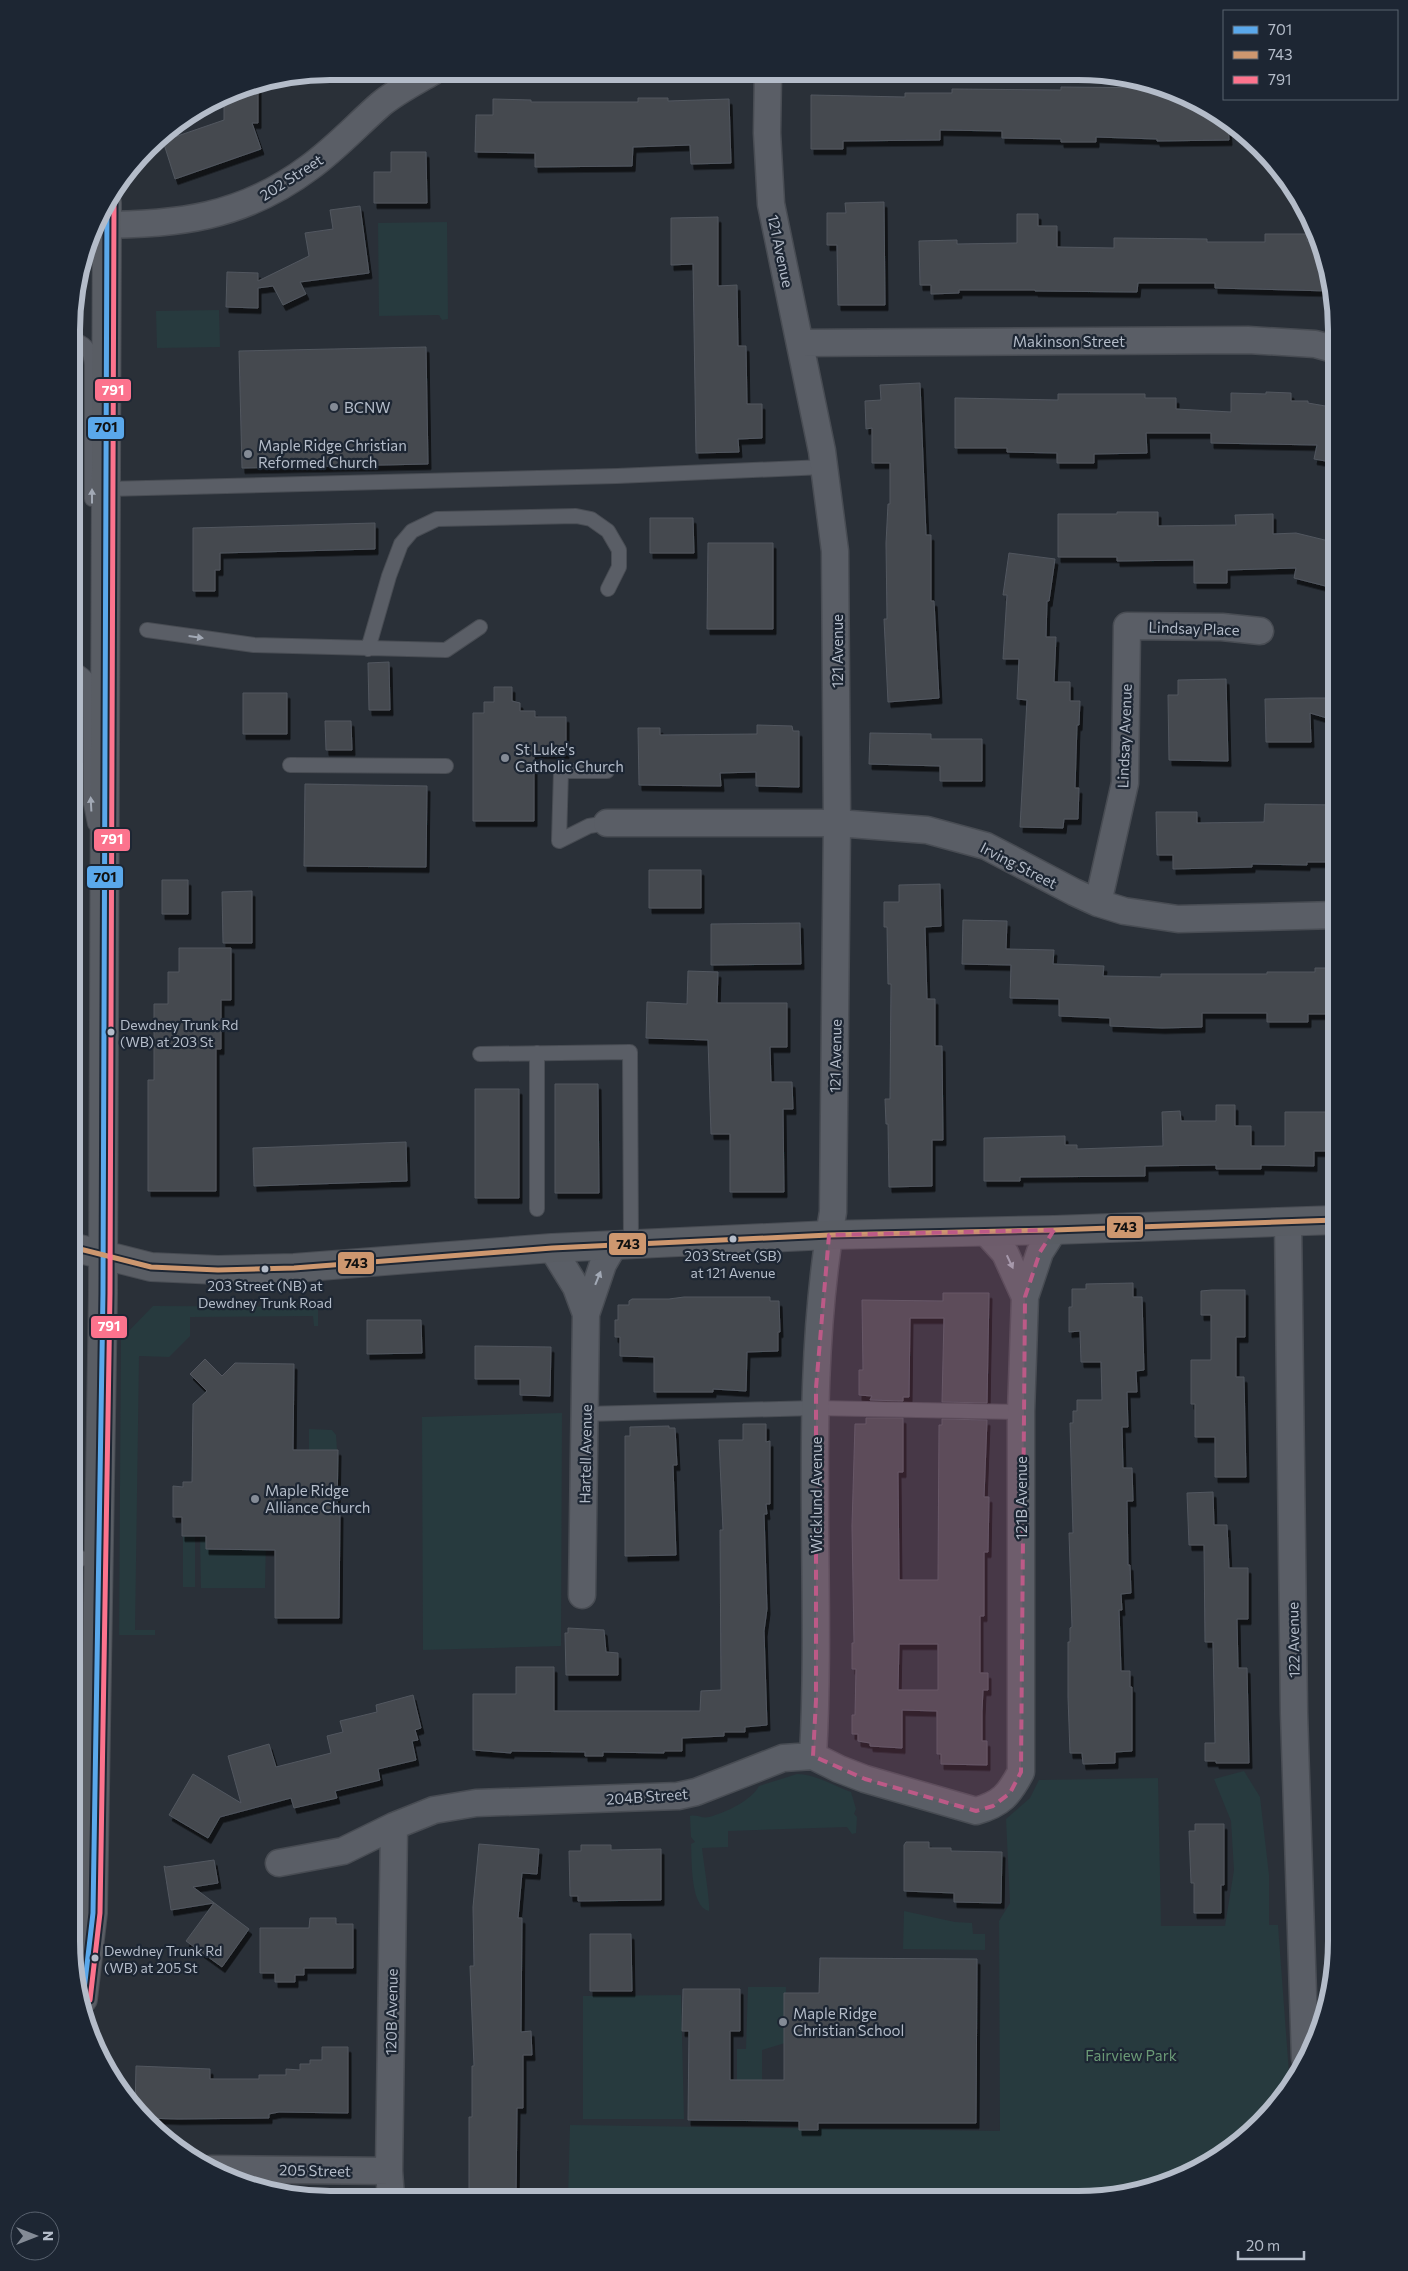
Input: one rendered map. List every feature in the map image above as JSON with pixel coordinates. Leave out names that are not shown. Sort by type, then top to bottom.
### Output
[{"type":"main road","points":[[84,1987],[93,1913],[85,1559],[103,1256],[107,560],[103,225]]},
{"type":"main road","points":[[80,1250],[151,1267],[227,1270],[294,1268],[622,1244],[829,1235],[986,1232],[1328,1220]]},
{"type":"street","name":"202 Street","points":[[106,219],[143,226],[194,220],[268,196],[311,167],[401,89],[417,80]]},
{"type":"street","name":"121 Avenue","points":[[768,80],[771,204],[824,467],[835,551],[837,599],[837,823],[833,1212],[829,1235]]},
{"type":"street","name":"Makinson Street","points":[[800,343],[1248,340],[1315,344],[1328,348]]},
{"type":"street","name":"Lindsay Place","points":[[1128,626],[1222,627],[1260,631]]},
{"type":"street","name":"Lindsay Avenue","points":[[1098,903],[1125,783],[1128,626]]},
{"type":"street","name":"Irving Street","points":[[607,823],[837,823],[926,830],[963,838],[1007,856],[1060,886],[1098,903],[1124,911],[1178,919],[1328,915]]},
{"type":"street","name":"122 Avenue","points":[[1288,1222],[1294,1713],[1305,2046]]},
{"type":"street","name":"121B Avenue","points":[[813,1756],[865,1779],[976,1811],[993,1806],[1010,1793],[1021,1772],[1021,1412],[1025,1298],[1040,1252],[1054,1230]]},
{"type":"street","points":[[986,1232],[1006,1253],[1025,1298]]},
{"type":"street","name":"Wicklund Avenue","points":[[813,1756],[816,1700],[815,1408],[825,1257],[829,1235]]},
{"type":"street","name":"Hartell Avenue","points":[[582,1595],[586,1314],[603,1264],[622,1244]]},
{"type":"street","name":"Hartell Avenue","points":[[552,1248],[576,1287],[586,1314]]},
{"type":"street","name":"204B Street","points":[[279,1863],[343,1850],[434,1810],[476,1803],[678,1796],[696,1792],[783,1758],[813,1756]]},
{"type":"street","name":"120B Avenue","points":[[390,2191],[389,2171],[394,1826]]},
{"type":"street","name":"205 Street","points":[[228,2169],[389,2171]]},
{"type":"lane","points":[[80,342],[86,346],[92,359],[92,519],[107,560]]},
{"type":"lane","points":[[107,490],[617,476],[824,467]]},
{"type":"lane","points":[[368,649],[389,576],[401,544],[412,531],[437,519],[576,516],[591,519],[608,531],[619,550],[620,567],[608,589]]},
{"type":"lane","points":[[148,630],[254,645],[446,650],[480,627]]},
{"type":"lane","points":[[80,672],[89,681],[90,687],[92,812],[106,850]]},
{"type":"lane","points":[[290,765],[446,766]]},
{"type":"lane","points":[[607,771],[560,771],[559,841],[590,826],[607,823]]},
{"type":"lane","points":[[480,1054],[630,1052],[622,1244]]},
{"type":"lane","points":[[537,1053],[537,1209]]},
{"type":"lane","points":[[586,1414],[815,1408],[1021,1412]]},
{"type":"highlighted area","points":[[1054,1230],[1040,1252],[1025,1297],[1021,1772],[1010,1793],[993,1806],[976,1811],[865,1779],[813,1756],[816,1700],[816,1388],[829,1235]]},
{"type":"green space","points":[[447,222],[448,319],[442,320],[439,315],[379,316],[378,223]]},
{"type":"green space","points":[[219,310],[220,347],[157,348],[156,311]]},
{"type":"green space","points":[[153,1306],[318,1307],[318,1326],[314,1326],[313,1316],[190,1317],[190,1336],[169,1357],[139,1356],[135,1630],[155,1630],[155,1635],[119,1635],[121,1339]]},
{"type":"green space","points":[[562,1413],[561,1646],[423,1650],[422,1417]]},
{"type":"green space","points":[[309,1429],[332,1430],[336,1435],[337,1450],[309,1450]]},
{"type":"green space","points":[[183,1536],[195,1536],[195,1587],[183,1587]]},
{"type":"green space","points":[[200,1536],[206,1536],[206,1549],[244,1549],[266,1537],[265,1588],[201,1588]]},
{"type":"green space","name":"Fairview Park","points":[[1244,1771],[1260,1797],[1269,1875],[1269,1925],[1278,1925],[1289,2075],[1255,2118],[1203,2158],[1159,2178],[1111,2189],[1078,2191],[568,2191],[570,2125],[1000,2131],[999,1921],[1010,1903],[1006,1819],[1030,1798],[1039,1780],[1158,1778],[1161,1926],[1225,1926],[1234,1870],[1231,1821],[1214,1779]]},
{"type":"green space","points":[[797,1774],[818,1778],[851,1792],[856,1809],[854,1814],[857,1817],[856,1833],[852,1834],[847,1827],[728,1831],[728,1847],[702,1848],[709,1911],[703,1908],[698,1901],[693,1882],[691,1844],[695,1842],[691,1837],[690,1816],[706,1817],[723,1812],[744,1801],[759,1786]]},
{"type":"green space","points":[[904,1911],[955,1922],[972,1923],[973,1934],[985,1934],[985,1950],[903,1949]]},
{"type":"green space","points":[[748,1987],[786,1987],[785,2043],[762,2050],[762,2080],[737,2080],[737,2049],[746,2049]]},
{"type":"green space","points":[[681,1995],[684,2119],[583,2119],[583,1996]]},
{"type":"building","points":[[1061,87],[1138,88],[1159,93],[1203,113],[1217,122],[1229,131],[1229,140],[1157,141],[1157,139],[1096,137],[1096,142],[1061,142],[1061,139],[1002,138],[1002,131],[940,130],[940,140],[843,141],[843,149],[811,149],[811,95],[905,97],[905,93],[952,93],[952,89],[1061,90]]},
{"type":"building","points":[[258,91],[258,123],[252,123],[261,149],[175,179],[164,143],[169,139],[224,120],[224,104]]},
{"type":"building","points":[[638,98],[668,98],[668,101],[729,99],[731,163],[691,164],[690,145],[633,147],[632,166],[535,167],[535,153],[475,152],[476,115],[493,115],[493,99],[531,100],[531,102],[638,102]]},
{"type":"building","points":[[391,152],[426,152],[427,203],[374,203],[374,172],[391,172]]},
{"type":"building","points":[[884,202],[885,305],[838,305],[837,245],[827,245],[827,213],[846,213],[845,203]]},
{"type":"building","points":[[360,206],[369,273],[300,282],[306,294],[283,305],[273,286],[258,288],[258,308],[226,307],[227,272],[258,273],[258,281],[309,256],[305,233],[333,229],[330,210]]},
{"type":"building","points":[[1017,214],[1038,214],[1038,226],[1057,226],[1057,247],[1114,248],[1114,238],[1207,239],[1207,242],[1265,242],[1265,234],[1307,234],[1307,241],[1312,241],[1315,249],[1325,291],[1215,288],[1215,283],[1138,283],[1137,292],[959,290],[959,293],[931,294],[931,285],[920,285],[919,241],[957,240],[957,244],[1017,243]]},
{"type":"building","points":[[718,217],[718,286],[737,285],[738,346],[746,346],[747,404],[762,404],[762,438],[738,439],[739,452],[696,453],[693,264],[671,265],[671,218]]},
{"type":"building","name":"BCNW","points":[[426,347],[428,464],[242,468],[239,351]]},
{"type":"building","points":[[920,383],[926,535],[931,535],[931,601],[934,601],[939,698],[888,702],[884,619],[887,619],[886,543],[888,504],[890,504],[890,463],[872,463],[872,428],[866,429],[865,401],[881,400],[880,385]]},
{"type":"building","points":[[1266,392],[1291,393],[1291,401],[1308,401],[1308,403],[1328,406],[1328,461],[1314,459],[1317,445],[1211,443],[1211,433],[1146,433],[1147,453],[1094,454],[1094,463],[1057,463],[1057,453],[1007,452],[1007,448],[955,448],[955,398],[1058,400],[1058,394],[1145,394],[1145,398],[1176,398],[1176,409],[1231,412],[1231,393],[1266,394]]},
{"type":"building","points":[[1117,512],[1158,512],[1158,526],[1236,525],[1235,515],[1273,514],[1273,534],[1296,533],[1328,541],[1328,587],[1294,578],[1296,568],[1227,570],[1227,583],[1194,583],[1194,560],[1117,561],[1117,557],[1058,557],[1058,514],[1117,514]]},
{"type":"building","points":[[650,518],[693,518],[694,553],[650,553]]},
{"type":"building","points":[[375,523],[375,549],[220,553],[220,570],[215,570],[215,591],[193,591],[193,528]]},
{"type":"building","points":[[708,543],[773,543],[773,629],[707,629]]},
{"type":"building","points":[[1009,553],[1055,559],[1049,601],[1047,601],[1046,637],[1056,637],[1054,682],[1070,682],[1070,701],[1080,701],[1079,725],[1077,725],[1075,788],[1079,788],[1078,819],[1064,819],[1063,828],[1020,827],[1027,700],[1017,699],[1019,659],[1003,659],[1007,595],[1003,595]]},
{"type":"building","points":[[389,662],[390,710],[369,710],[368,663]]},
{"type":"building","points":[[1226,679],[1228,761],[1169,760],[1168,695],[1178,695],[1178,680]]},
{"type":"building","points":[[494,687],[512,687],[512,701],[520,703],[520,711],[535,711],[535,717],[566,717],[566,753],[534,753],[534,821],[473,821],[473,713],[484,713],[484,702],[494,702]]},
{"type":"building","points":[[243,693],[287,693],[287,734],[243,734]]},
{"type":"building","points":[[1328,698],[1328,718],[1310,713],[1311,742],[1266,742],[1265,699]]},
{"type":"building","points":[[325,721],[351,721],[352,750],[326,750]]},
{"type":"building","points":[[757,725],[792,726],[793,731],[799,731],[799,787],[756,786],[756,772],[720,773],[721,786],[639,785],[638,728],[660,728],[660,735],[757,734]]},
{"type":"building","points":[[870,733],[931,734],[931,739],[982,739],[982,781],[940,781],[940,766],[869,764]]},
{"type":"building","points":[[305,784],[427,786],[426,867],[304,866]]},
{"type":"building","points":[[1265,804],[1328,805],[1328,862],[1307,862],[1307,865],[1252,864],[1252,867],[1173,869],[1173,855],[1157,855],[1156,812],[1197,812],[1197,823],[1264,822]]},
{"type":"building","points":[[649,870],[701,870],[701,908],[649,908]]},
{"type":"building","points":[[162,880],[188,880],[188,914],[162,914]]},
{"type":"building","points":[[940,884],[941,926],[925,927],[927,999],[935,999],[935,1046],[942,1046],[943,1140],[932,1140],[932,1186],[889,1187],[888,1124],[886,1124],[885,1099],[890,1099],[891,984],[888,984],[887,927],[884,927],[884,902],[899,902],[899,885]]},
{"type":"building","points":[[252,891],[252,943],[223,943],[222,892]]},
{"type":"building","points":[[963,920],[1007,921],[1006,949],[1054,950],[1053,964],[1104,966],[1103,976],[1161,977],[1161,974],[1267,974],[1267,972],[1315,972],[1315,968],[1328,968],[1328,1014],[1308,1014],[1308,1022],[1267,1022],[1267,1013],[1202,1013],[1202,1027],[1110,1026],[1110,1018],[1059,1016],[1059,999],[1010,998],[1011,965],[962,964]]},
{"type":"building","points":[[800,923],[801,964],[711,965],[711,924]]},
{"type":"building","points":[[179,948],[231,948],[231,1000],[221,1000],[221,1049],[216,1049],[216,1191],[148,1191],[148,1080],[154,1080],[154,1004],[168,1004],[168,972],[179,972]]},
{"type":"building","points":[[688,971],[718,972],[717,1003],[787,1003],[787,1047],[770,1047],[771,1082],[792,1082],[793,1109],[783,1109],[784,1192],[730,1192],[730,1134],[711,1134],[708,1040],[646,1038],[647,1002],[687,1004]]},
{"type":"building","points":[[555,1084],[598,1084],[599,1193],[555,1193]]},
{"type":"building","points":[[475,1089],[519,1089],[519,1198],[475,1198]]},
{"type":"building","points":[[1216,1105],[1235,1105],[1235,1126],[1251,1126],[1251,1146],[1285,1146],[1285,1112],[1328,1112],[1328,1151],[1314,1151],[1314,1166],[1261,1165],[1261,1169],[1216,1169],[1216,1165],[1145,1166],[1145,1176],[1020,1177],[1020,1181],[984,1181],[984,1138],[1065,1136],[1065,1145],[1077,1145],[1077,1149],[1163,1146],[1162,1112],[1180,1111],[1181,1121],[1216,1121]]},
{"type":"building","points":[[406,1142],[407,1181],[254,1186],[253,1148]]},
{"type":"building","points":[[1133,1283],[1133,1297],[1142,1297],[1144,1370],[1136,1371],[1137,1392],[1127,1392],[1128,1427],[1122,1427],[1123,1468],[1132,1468],[1133,1501],[1127,1501],[1128,1565],[1130,1565],[1131,1593],[1121,1594],[1122,1610],[1119,1610],[1121,1671],[1130,1671],[1130,1687],[1132,1687],[1132,1751],[1115,1752],[1115,1763],[1083,1764],[1082,1753],[1070,1753],[1068,1642],[1070,1642],[1070,1628],[1072,1627],[1069,1533],[1073,1533],[1070,1423],[1073,1423],[1073,1411],[1077,1411],[1077,1400],[1102,1400],[1101,1362],[1081,1362],[1080,1331],[1069,1332],[1069,1307],[1072,1307],[1072,1289],[1086,1289],[1086,1284]]},
{"type":"building","points":[[1245,1290],[1245,1337],[1236,1337],[1236,1377],[1244,1377],[1246,1477],[1215,1477],[1215,1437],[1195,1437],[1195,1404],[1191,1404],[1191,1360],[1211,1360],[1211,1315],[1201,1315],[1201,1291]]},
{"type":"building","points":[[943,1293],[989,1293],[987,1403],[942,1402],[944,1318],[910,1318],[909,1397],[903,1397],[903,1401],[870,1400],[872,1396],[859,1395],[859,1370],[863,1370],[862,1300],[943,1301]]},
{"type":"building","points":[[770,1297],[770,1301],[779,1301],[780,1332],[778,1332],[778,1351],[747,1352],[746,1391],[713,1389],[713,1392],[654,1392],[654,1357],[620,1356],[620,1337],[615,1337],[615,1320],[618,1320],[618,1305],[629,1305],[629,1301],[632,1299]]},
{"type":"building","points":[[367,1320],[421,1320],[422,1353],[367,1354]]},
{"type":"building","points":[[475,1346],[551,1347],[550,1396],[520,1395],[520,1379],[475,1379]]},
{"type":"building","name":"Maple Ridge Alliance Church","points":[[205,1359],[222,1376],[235,1363],[294,1364],[293,1450],[338,1450],[337,1512],[340,1512],[339,1618],[275,1618],[275,1550],[206,1549],[206,1536],[182,1536],[182,1517],[173,1517],[173,1486],[183,1487],[183,1482],[192,1482],[193,1404],[207,1391],[190,1374]]},
{"type":"building","points":[[866,1418],[903,1418],[903,1472],[898,1472],[899,1580],[938,1580],[939,1425],[942,1425],[942,1419],[987,1420],[984,1497],[989,1497],[988,1552],[984,1552],[984,1616],[980,1616],[980,1673],[988,1673],[988,1690],[983,1690],[982,1711],[982,1741],[987,1741],[987,1765],[941,1764],[941,1754],[937,1754],[937,1711],[902,1710],[902,1748],[870,1746],[870,1743],[858,1741],[858,1734],[852,1734],[852,1715],[855,1715],[856,1669],[852,1669],[852,1643],[854,1643],[852,1526],[855,1424],[866,1424]],"holes":[[[899,1644],[938,1644],[938,1690],[898,1690]]]},
{"type":"building","points":[[743,1424],[766,1424],[766,1442],[770,1441],[770,1504],[766,1504],[767,1514],[764,1514],[767,1609],[764,1631],[767,1725],[745,1727],[745,1732],[724,1732],[724,1736],[682,1738],[682,1751],[664,1751],[664,1753],[603,1752],[603,1756],[585,1756],[585,1752],[511,1751],[511,1753],[473,1750],[473,1694],[516,1694],[516,1667],[554,1667],[554,1711],[700,1711],[701,1691],[721,1690],[720,1530],[723,1530],[719,1440],[743,1440]]},
{"type":"building","points":[[669,1426],[669,1428],[675,1428],[677,1465],[673,1465],[676,1555],[625,1556],[625,1436],[630,1436],[630,1427]]},
{"type":"building","points":[[1213,1492],[1214,1525],[1227,1525],[1229,1568],[1248,1568],[1248,1619],[1237,1619],[1238,1668],[1247,1668],[1249,1763],[1205,1761],[1205,1743],[1215,1743],[1213,1642],[1205,1642],[1204,1545],[1189,1545],[1187,1493]]},
{"type":"building","points":[[568,1628],[604,1630],[606,1652],[618,1653],[618,1675],[566,1675],[565,1633],[568,1633]]},
{"type":"building","points":[[413,1695],[421,1728],[415,1730],[418,1740],[412,1741],[416,1760],[378,1769],[380,1780],[335,1791],[337,1798],[294,1808],[291,1798],[220,1817],[208,1838],[169,1815],[193,1774],[241,1803],[228,1756],[269,1744],[276,1767],[331,1753],[327,1736],[343,1732],[340,1721],[377,1712],[376,1705]]},
{"type":"building","points":[[1195,1824],[1224,1824],[1224,1885],[1221,1885],[1221,1913],[1194,1913],[1194,1883],[1191,1883],[1189,1831],[1195,1831]]},
{"type":"building","points":[[906,1842],[929,1842],[929,1848],[951,1848],[951,1851],[1002,1852],[1001,1903],[954,1902],[954,1893],[904,1891],[904,1845]]},
{"type":"building","points":[[479,1844],[539,1849],[537,1874],[522,1873],[518,1918],[522,1918],[521,2032],[531,2031],[532,2055],[523,2055],[523,2108],[517,2108],[516,2191],[469,2191],[469,2117],[472,2117],[472,2066],[474,2066],[470,1966],[474,1966],[473,1907]]},
{"type":"building","points":[[581,1845],[611,1845],[611,1850],[661,1849],[661,1900],[578,1901],[578,1896],[570,1896],[569,1851],[581,1851]]},
{"type":"building","points":[[214,1860],[218,1883],[193,1887],[249,1929],[222,1967],[186,1941],[214,1903],[171,1910],[164,1866]]},
{"type":"building","points":[[310,1918],[336,1918],[336,1924],[353,1924],[353,1968],[304,1968],[304,1975],[295,1975],[295,1982],[275,1982],[275,1973],[260,1973],[260,1928],[309,1928]]},
{"type":"building","points":[[590,1934],[631,1934],[632,1991],[590,1991]]},
{"type":"building","points":[[820,1958],[977,1959],[976,2123],[818,2123],[818,2130],[799,2130],[799,2121],[688,2120],[689,2031],[682,2031],[683,1989],[740,1989],[740,2031],[730,2031],[730,2080],[784,2080],[784,1993],[819,1993]]},
{"type":"building","points":[[322,2047],[348,2047],[348,2113],[279,2112],[269,2114],[269,2118],[153,2118],[135,2097],[136,2066],[210,2069],[210,2079],[259,2079],[259,2075],[286,2075],[286,2069],[300,2070],[300,2064],[310,2064],[310,2060],[322,2060]]},
{"type":"transit line","name":"791","points":[[90,2000],[100,1913],[110,1293],[114,203]]},
{"type":"transit line","name":"701","points":[[84,1987],[93,1913],[103,1293],[107,217]]},
{"type":"transit line","name":"743","points":[[80,1249],[151,1267],[218,1270],[294,1268],[552,1248],[829,1235],[1054,1230],[1328,1220]]},
{"type":"place","name":"BCNW","points":[[334,407]]},
{"type":"place","name":"Maple Ridge Christian Reformed Church","points":[[248,454]]},
{"type":"place","name":"St Luke's Catholic Church","points":[[505,758]]},
{"type":"place","name":"Dewdney Trunk Rd (WB) at 203 St","points":[[111,1032]]},
{"type":"place","name":"203 Street (SB) at 121 Avenue","points":[[733,1239]]},
{"type":"place","name":"203 Street (NB) at Dewdney Trunk Road","points":[[265,1269]]},
{"type":"place","name":"Maple Ridge Alliance Church","points":[[255,1499]]},
{"type":"place","name":"Dewdney Trunk Rd (WB) at 205 St","points":[[95,1958]]},
{"type":"place","name":"Maple Ridge Christian School","points":[[783,2022]]}]
